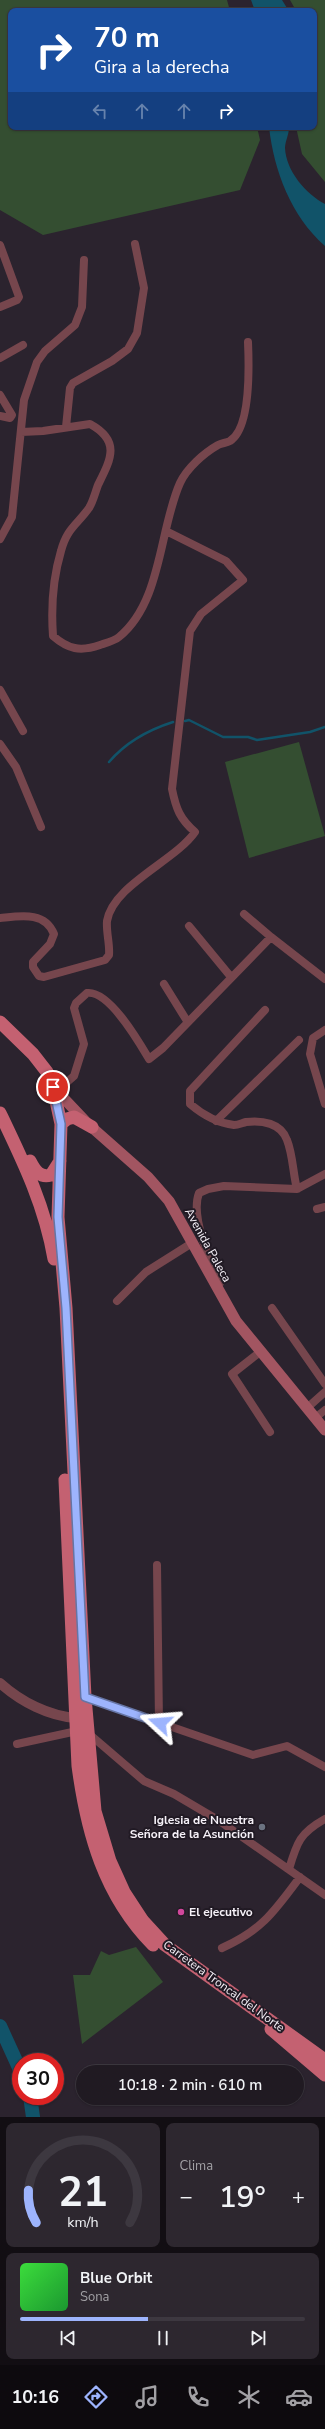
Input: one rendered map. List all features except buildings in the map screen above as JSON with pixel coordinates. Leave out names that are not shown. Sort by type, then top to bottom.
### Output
[{"type":"main road","name":"Carretera Troncal del Norte","points":[[1,1024],[43,1065],[53,1087],[61,1124],[58,1217],[66,1308],[85,1697],[78,1766],[90,1832],[104,1874],[130,1919],[154,1947],[172,1962],[224,1995],[270,2029],[325,2076]]},
{"type":"main road","name":"Avenida Paleca","points":[[53,1087],[92,1127],[148,1178],[168,1202],[236,1321],[325,1430]]},
{"type":"main road","points":[[0,1105],[38,1174],[46,1177],[52,1175],[60,1160]]},
{"type":"main road","name":"Carretera Troncal del Norte","points":[[0,1113],[35,1187],[49,1231],[55,1260],[59,1301],[68,1568],[76,1718],[82,1732],[92,1793],[103,1841],[119,1881],[143,1921],[164,1945],[246,2002],[325,2060]]},
{"type":"main road","points":[[61,1124],[67,1119],[74,1117],[92,1127]]},
{"type":"street","points":[[66,427],[70,388],[73,383],[112,361],[128,349],[137,333],[144,288],[135,244]]},
{"type":"street","points":[[0,245],[19,297],[17,300],[0,307]]},
{"type":"street","points":[[0,539],[12,517],[24,400],[37,362],[45,351],[75,325],[82,307],[84,260]]},
{"type":"street","points":[[0,394],[21,428],[43,431],[90,424],[109,439],[112,450],[107,468],[90,508],[70,528],[61,551],[53,597],[52,636],[71,649],[94,647],[118,638],[129,627],[143,603],[156,571],[180,482],[191,467],[218,445],[231,441],[242,425],[248,385],[248,342]]},
{"type":"street","points":[[0,358],[23,345]]},
{"type":"street","points":[[0,416],[10,418],[12,415]]},
{"type":"street","points":[[0,918],[21,916],[40,918],[51,928],[54,934],[50,944],[33,962],[33,967],[39,976],[44,977],[106,960],[109,955],[107,922],[110,911],[138,880],[186,844],[195,832],[182,821],[176,809],[172,789],[177,754],[177,730],[190,631],[201,614],[243,580],[226,561],[166,531]]},
{"type":"street","points":[[0,690],[23,731]]},
{"type":"street","points":[[0,744],[16,767],[41,827]]},
{"type":"street","points":[[244,914],[325,979]]},
{"type":"street","points":[[189,926],[221,961],[231,977]]},
{"type":"street","points":[[53,1087],[66,1083],[74,1076],[78,1065],[84,1044],[74,1008],[76,1003],[87,993],[97,995],[126,1020],[149,1059],[163,1048],[187,1021],[271,937]]},
{"type":"street","points":[[164,984],[187,1021]]},
{"type":"street","points":[[265,1010],[190,1091],[190,1104],[204,1116],[216,1121],[235,1125],[247,1122],[270,1122],[282,1131],[287,1140],[297,1189]]},
{"type":"street","points":[[325,1030],[313,1038],[310,1054],[325,1104]]},
{"type":"street","points":[[216,1121],[299,1040]]},
{"type":"street","points":[[236,1321],[198,1223],[195,1202],[199,1193],[208,1189],[224,1186],[297,1189],[325,1174]]},
{"type":"street","points":[[117,1301],[146,1272],[192,1243]]},
{"type":"street","points":[[272,1308],[325,1384]]},
{"type":"street","points":[[260,1352],[232,1374],[270,1432]]},
{"type":"street","points":[[307,1408],[325,1392]]},
{"type":"street","points":[[315,1418],[325,1410]]},
{"type":"street","points":[[157,1565],[160,1723]]},
{"type":"street","points":[[0,1684],[14,1696],[59,1717],[76,1718]]},
{"type":"street","points":[[85,1697],[253,1755],[287,1746],[325,1767]]},
{"type":"street","points":[[17,1744],[82,1732],[144,1781],[174,1794],[218,1820],[325,1895]]},
{"type":"street","points":[[288,1869],[295,1847],[308,1828],[325,1819]]},
{"type":"street","points":[[222,1948],[245,1937],[269,1918],[300,1877]]},
{"type":"green space","points":[[0,0],[227,0],[229,8],[8,8],[8,130],[258,130],[260,140],[240,190],[43,235],[0,210]]},
{"type":"green space","points":[[290,0],[325,0],[325,182],[302,154],[297,130],[317,130],[317,8],[294,7]]},
{"type":"green space","points":[[299,742],[325,836],[249,858],[225,762]]},
{"type":"green space","points":[[136,1947],[163,1982],[82,2044],[73,1975],[90,1975],[101,1951],[109,1955]]},
{"type":"water","points":[[251,0],[282,0],[287,8],[254,8]]},
{"type":"water","points":[[269,130],[288,130],[285,148],[289,165],[298,181],[304,188],[325,204],[325,246],[303,221],[286,192],[271,144]]},
{"type":"waterway","points":[[185,721],[189,720],[223,737],[248,737],[257,740],[310,732],[325,727]]},
{"type":"waterway","points":[[109,762],[130,743],[146,733],[173,722]]},
{"type":"waterway","points":[[0,2026],[12,2053]]},
{"type":"waterway","points":[[31,2105],[33,2117]]},
{"type":"place","name":"Iglesia de Nuestra Señora de la Asunción","points":[[262,1827]]},
{"type":"place","name":"El ejecutivo","points":[[181,1912]]},
{"type":"route","points":[[53,1087],[61,1124],[58,1217],[66,1308],[74,1499],[85,1697],[160,1723]]}]
